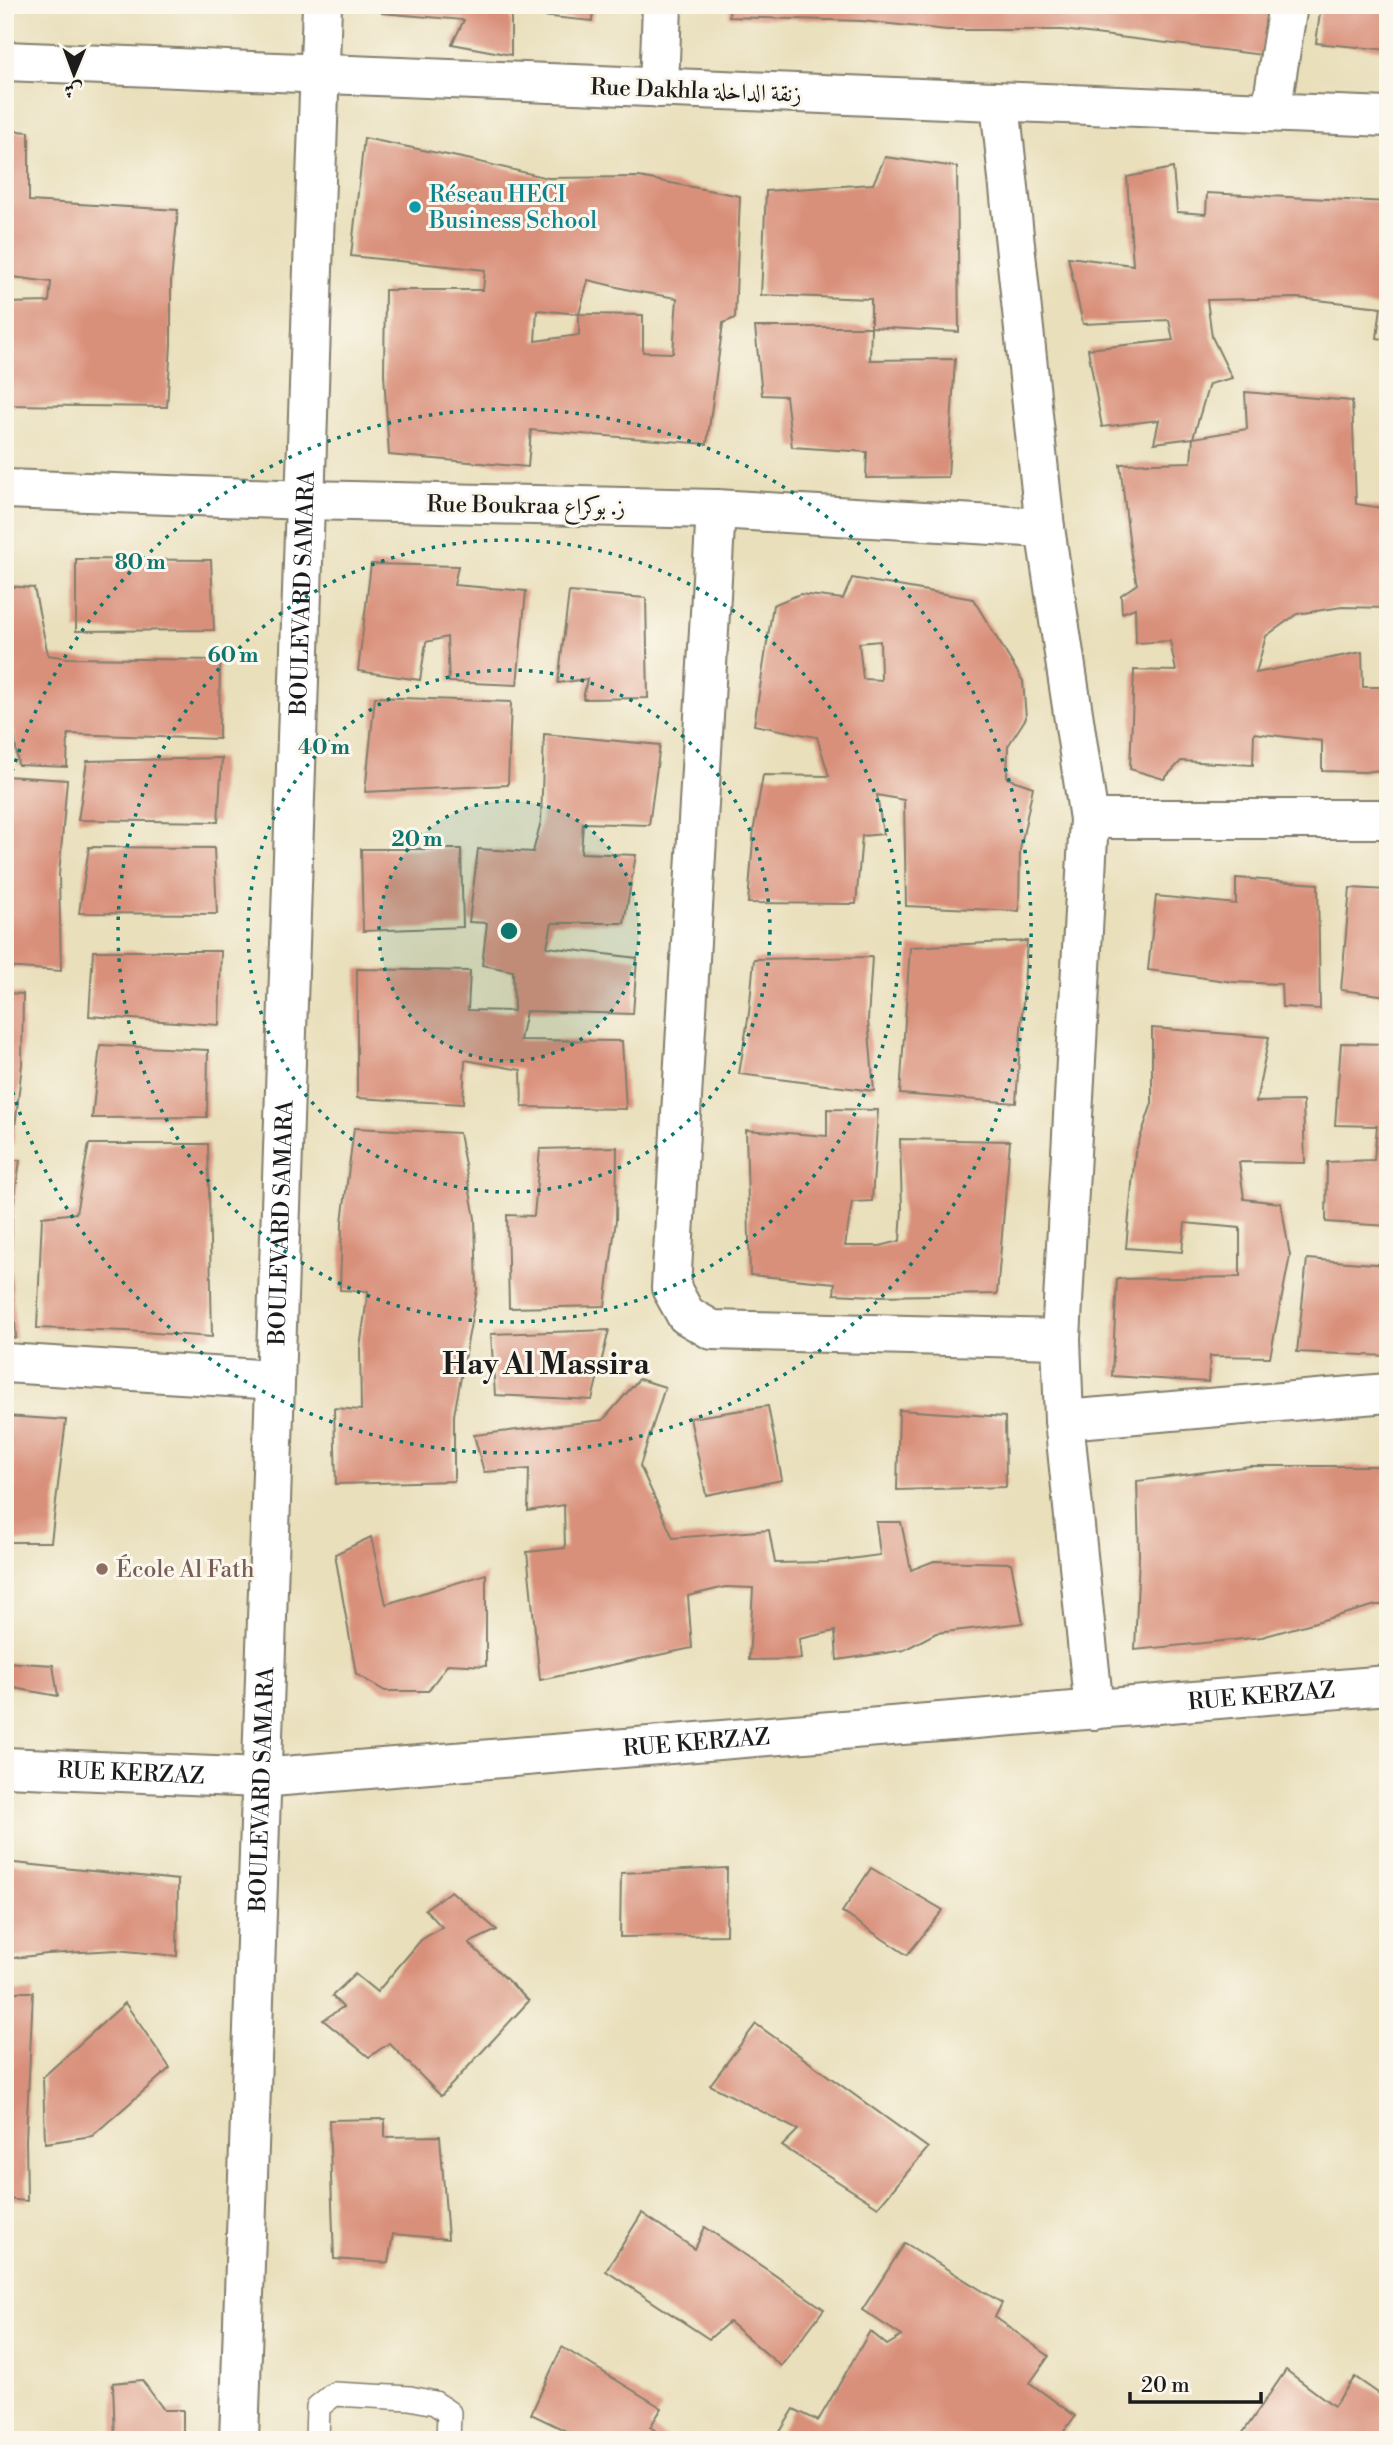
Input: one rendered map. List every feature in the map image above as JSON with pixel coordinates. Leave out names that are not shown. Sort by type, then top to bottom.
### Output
[{"type":"street","name":"BOULEVARD SAMARA","points":[[239,2440],[322,5]]},
{"type":"street","points":[[659,88],[662,5]]},
{"type":"street","points":[[1271,112],[1288,5]]},
{"type":"street","name":"Rue Dakhla زنقة الداخلة","points":[[5,61],[1388,117]]},
{"type":"street","points":[[1000,103],[1045,528],[1089,819],[1061,1339],[1064,1420],[1094,1710]]},
{"type":"street","name":"Rue Boukraa ز. بوكراع","points":[[5,489],[306,500],[716,509],[1045,528]]},
{"type":"street","points":[[716,509],[671,1288],[686,1315],[712,1329],[1061,1339]]},
{"type":"street","points":[[1089,819],[1388,819]]},
{"type":"street","points":[[5,1363],[275,1380]]},
{"type":"street","points":[[1064,1420],[1388,1393]]},
{"type":"street","name":"RUE KERZAZ","points":[[5,1767],[260,1778],[1388,1685]]},
{"type":"lane","points":[[317,2440],[318,2407],[334,2394],[342,2394],[410,2398],[435,2403],[449,2413],[448,2440]]},
{"type":"building","points":[[383,5],[594,5],[592,21],[511,13],[511,55],[452,44],[464,20],[382,13]]},
{"type":"building","points":[[730,5],[1271,5],[1262,55],[1063,30],[947,30],[862,21],[729,17]]},
{"type":"building","points":[[1321,5],[1388,5],[1388,50],[1316,43]]},
{"type":"building","points":[[5,130],[29,132],[29,201],[178,210],[171,282],[167,407],[5,405],[5,303],[49,302],[51,282],[5,276]]},
{"type":"building","points":[[364,138],[548,178],[639,177],[740,196],[735,318],[723,323],[707,444],[531,430],[528,467],[389,455],[384,374],[385,290],[483,290],[485,270],[351,256]],"holes":[[[588,280],[677,298],[673,353],[643,352],[643,315],[579,314]],[[537,310],[579,314],[579,335],[535,341]]]},
{"type":"building","points":[[885,157],[957,167],[959,332],[871,327],[871,299],[761,295],[766,191],[873,184]]},
{"type":"building","points":[[1173,168],[1177,212],[1206,214],[1207,193],[1388,202],[1388,340],[1377,338],[1381,307],[1298,298],[1207,300],[1212,337],[1232,378],[1209,384],[1193,438],[1154,443],[1159,420],[1102,427],[1088,349],[1173,340],[1169,320],[1083,324],[1068,257],[1133,265],[1127,177]]},
{"type":"building","points":[[755,327],[871,327],[870,360],[955,359],[948,477],[866,478],[867,452],[792,447],[786,396],[762,395]]},
{"type":"building","points":[[1245,392],[1352,401],[1356,504],[1388,509],[1388,608],[1342,607],[1297,614],[1266,636],[1256,673],[1362,652],[1363,687],[1388,687],[1388,769],[1365,772],[1322,771],[1322,741],[1254,733],[1253,765],[1181,761],[1164,779],[1130,769],[1134,670],[1176,671],[1170,641],[1136,643],[1135,608],[1122,613],[1121,595],[1137,584],[1120,464],[1191,462],[1193,438],[1247,429]]},
{"type":"building","points":[[76,559],[211,560],[214,630],[76,631]]},
{"type":"building","points":[[371,564],[458,566],[454,585],[526,591],[517,685],[449,682],[447,637],[426,642],[420,680],[358,671]]},
{"type":"building","points":[[852,578],[973,599],[1023,681],[1026,718],[1008,746],[1007,778],[1033,787],[1020,850],[1019,911],[906,906],[904,800],[877,795],[883,834],[862,836],[856,904],[748,903],[754,827],[763,775],[829,776],[817,737],[754,725],[773,605],[800,594],[843,599]],"holes":[[[880,641],[881,680],[863,679],[859,643]]]},
{"type":"building","points":[[5,586],[34,588],[48,655],[68,658],[220,660],[219,739],[68,734],[67,767],[18,765],[14,732],[5,732]]},
{"type":"building","points":[[569,592],[646,598],[648,698],[583,699],[587,679],[558,683]]},
{"type":"building","points":[[375,697],[511,702],[508,785],[365,792]]},
{"type":"building","points":[[544,734],[660,745],[649,825],[583,823],[581,853],[636,855],[624,923],[552,923],[547,947],[637,958],[633,1014],[526,1011],[520,1040],[622,1041],[626,1109],[522,1107],[521,1070],[465,1060],[463,1104],[357,1098],[357,969],[470,971],[468,1010],[514,1011],[513,971],[482,965],[487,923],[469,922],[478,849],[533,852],[541,821]]},
{"type":"building","points":[[222,758],[218,822],[78,820],[87,761]]},
{"type":"building","points":[[5,776],[67,780],[59,875],[61,971],[5,967]]},
{"type":"building","points":[[89,847],[214,848],[217,914],[79,913]]},
{"type":"building","points":[[361,849],[461,849],[463,927],[363,931]]},
{"type":"building","points":[[1236,878],[1318,884],[1320,1009],[1282,1007],[1281,984],[1233,982],[1148,970],[1156,896],[1236,904]]},
{"type":"building","points":[[1350,888],[1388,890],[1388,996],[1341,990]]},
{"type":"building","points":[[1027,941],[1016,1103],[900,1094],[910,947]]},
{"type":"building","points":[[93,951],[221,951],[219,1025],[89,1016]]},
{"type":"building","points":[[872,957],[868,1020],[874,1091],[739,1074],[754,959]]},
{"type":"building","points":[[5,993],[23,994],[22,1064],[13,1146],[5,1145]]},
{"type":"building","points":[[1152,1028],[1269,1037],[1256,1102],[1303,1101],[1305,1163],[1239,1162],[1244,1199],[1281,1203],[1290,1256],[1270,1357],[1210,1356],[1208,1382],[1112,1376],[1117,1279],[1240,1277],[1240,1228],[1185,1223],[1182,1252],[1126,1248],[1135,1153],[1152,1103]]},
{"type":"building","points":[[1341,1043],[1388,1044],[1388,1226],[1326,1222],[1327,1162],[1374,1160],[1377,1126],[1335,1125]]},
{"type":"building","points":[[100,1045],[208,1050],[207,1117],[92,1118]]},
{"type":"building","points":[[827,1109],[878,1110],[872,1201],[852,1202],[845,1246],[880,1246],[900,1241],[900,1139],[1010,1141],[997,1294],[834,1294],[835,1283],[750,1275],[746,1130],[827,1136]]},
{"type":"building","points":[[354,1128],[459,1133],[475,1218],[477,1290],[454,1415],[454,1481],[336,1484],[334,1408],[361,1410],[360,1348],[368,1291],[340,1290],[342,1222]]},
{"type":"building","points":[[89,1144],[208,1144],[212,1337],[37,1328],[42,1217],[76,1213]]},
{"type":"building","points":[[617,1147],[616,1220],[605,1306],[509,1308],[507,1215],[534,1216],[540,1149]]},
{"type":"building","points":[[5,1160],[20,1160],[12,1216],[11,1270],[16,1338],[5,1337]]},
{"type":"building","points":[[1307,1259],[1388,1265],[1388,1356],[1297,1352]]},
{"type":"building","points":[[609,1330],[592,1400],[495,1395],[491,1334]]},
{"type":"building","points":[[639,1379],[665,1387],[640,1466],[673,1538],[769,1530],[775,1563],[828,1562],[880,1555],[876,1522],[901,1522],[911,1570],[934,1561],[1011,1563],[1023,1623],[936,1633],[904,1650],[837,1660],[835,1631],[799,1639],[801,1659],[749,1660],[753,1588],[725,1587],[688,1596],[692,1648],[540,1680],[527,1552],[565,1548],[564,1505],[528,1511],[529,1469],[484,1472],[474,1435],[603,1420]]},
{"type":"building","points":[[768,1406],[782,1480],[706,1495],[690,1418]]},
{"type":"building","points":[[899,1410],[1005,1417],[1006,1487],[897,1490]]},
{"type":"building","points":[[5,1416],[66,1420],[51,1542],[5,1542]]},
{"type":"building","points":[[1250,1466],[1388,1466],[1388,1605],[1376,1605],[1262,1637],[1135,1650],[1139,1555],[1137,1481]]},
{"type":"building","points":[[371,1537],[386,1604],[486,1574],[486,1666],[448,1664],[428,1691],[385,1691],[356,1674],[335,1554]]},
{"type":"building","points":[[5,1662],[53,1665],[58,1696],[8,1687],[5,1696]]},
{"type":"building","points":[[5,1862],[178,1880],[177,1956],[116,1950],[5,1959]]},
{"type":"building","points":[[727,1868],[726,1935],[620,1937],[621,1873]]},
{"type":"building","points":[[871,1868],[943,1910],[907,1955],[842,1912]]},
{"type":"building","points":[[451,1891],[497,1930],[469,1943],[529,2001],[441,2096],[389,2043],[369,2057],[323,2020],[343,2007],[332,1996],[355,1974],[377,1992],[421,1940],[442,1927],[425,1909]]},
{"type":"building","points":[[5,1992],[33,1992],[26,2139],[27,2201],[5,2199]]},
{"type":"building","points":[[125,2003],[170,2068],[92,2136],[45,2143],[43,2077]]},
{"type":"building","points":[[756,2024],[928,2148],[878,2207],[782,2146],[798,2130],[710,2085]]},
{"type":"building","points":[[385,2119],[385,2137],[440,2136],[448,2239],[393,2234],[388,2263],[334,2259],[329,2120]]},
{"type":"building","points":[[642,2213],[695,2249],[705,2227],[824,2309],[781,2366],[729,2322],[709,2339],[606,2271]]},
{"type":"building","points":[[905,2243],[1002,2303],[995,2317],[1049,2356],[1030,2383],[1075,2416],[1058,2440],[775,2440],[794,2409],[818,2421],[870,2331],[887,2345],[902,2336],[862,2310]]},
{"type":"building","points":[[562,2347],[662,2408],[650,2427],[670,2440],[578,2440],[579,2437],[531,2414]]},
{"type":"building","points":[[1286,2370],[1334,2406],[1355,2377],[1388,2400],[1388,2440],[1238,2440]]},
{"type":"building","points":[[142,2380],[164,2410],[183,2410],[183,2440],[115,2440],[113,2383]]},
{"type":"place","name":"Réseau HECI Business School","points":[[415,207]]},
{"type":"place","name":"École Al Fath","points":[[102,1569]]},
{"type":"district","name":"Hay Al Massira","points":[[546,1364]]}]
